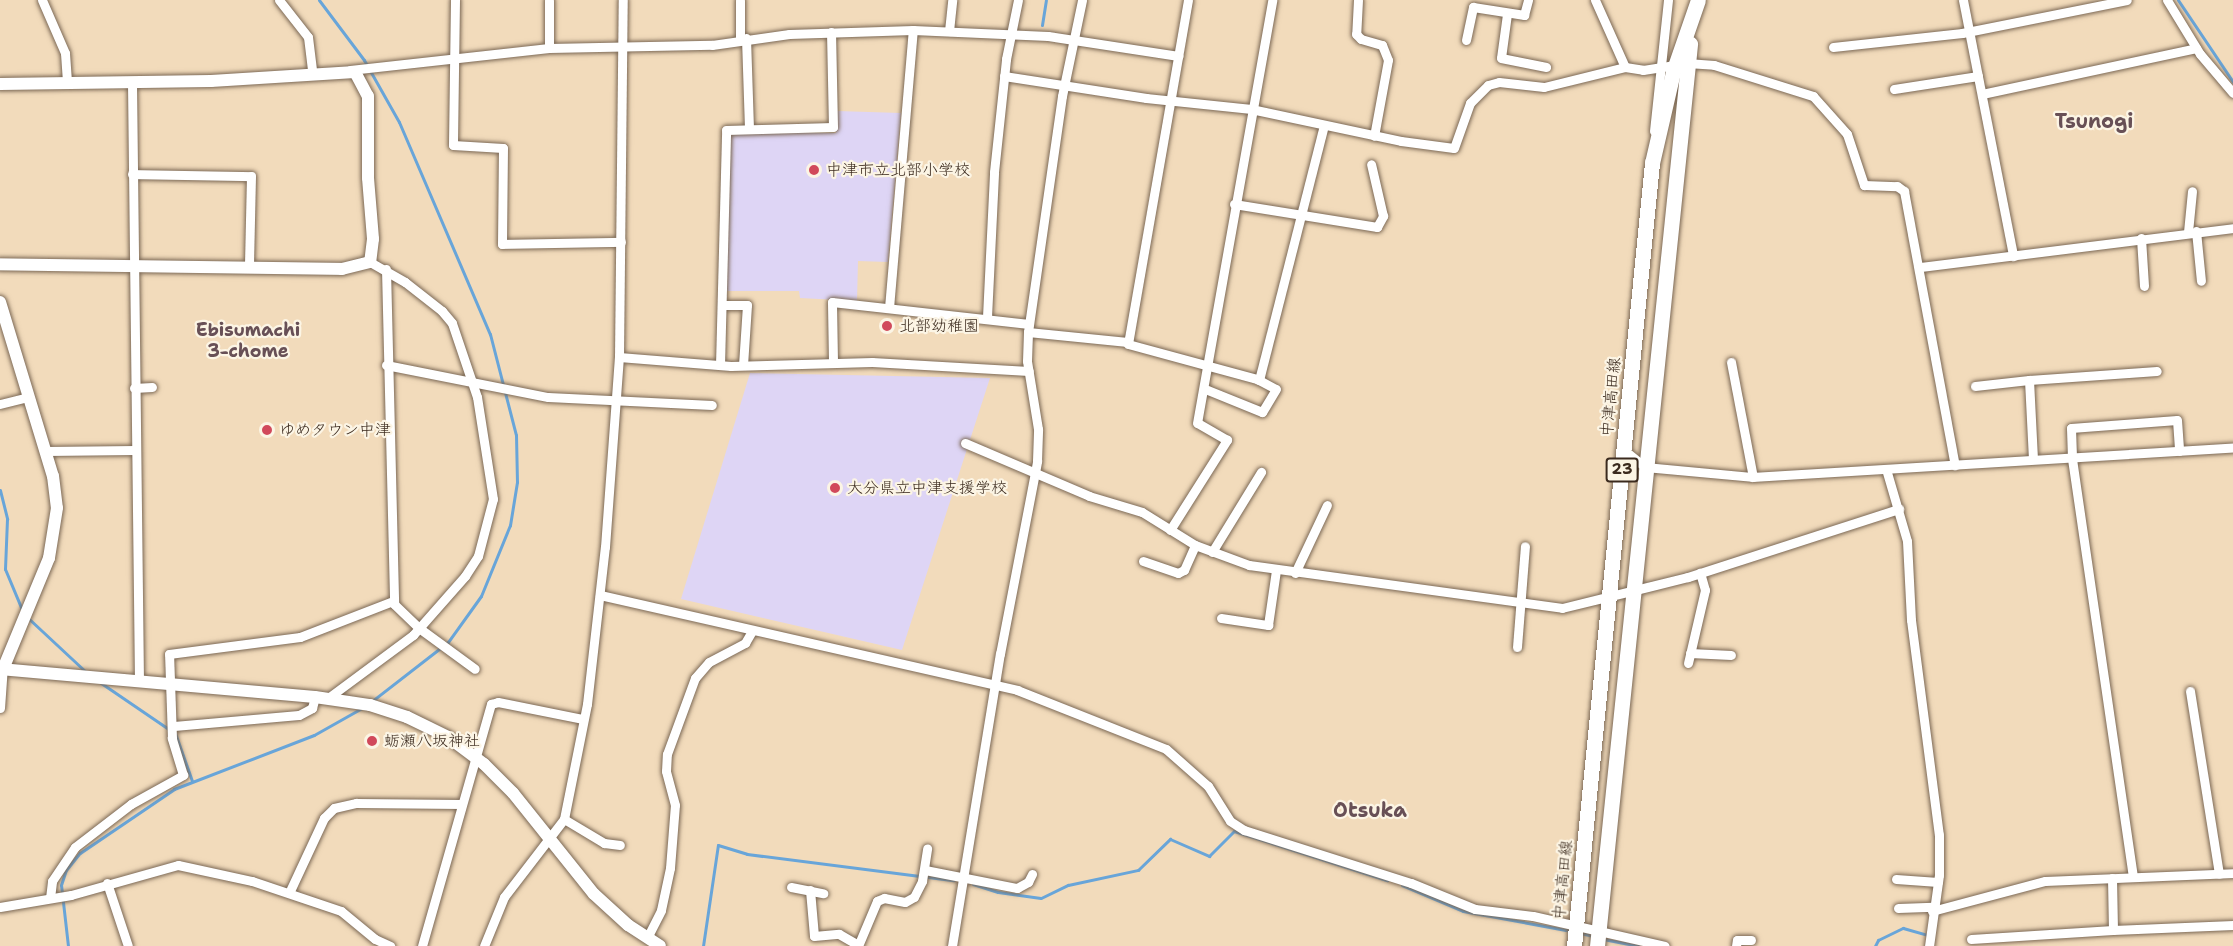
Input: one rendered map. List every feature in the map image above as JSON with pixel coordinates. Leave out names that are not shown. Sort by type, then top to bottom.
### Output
[{"type":"main road","name":"中津高田線","points":[[1574,946],[1652,164],[1682,64],[1698,0]]},
{"type":"main road","name":"中津高田線","points":[[1597,939],[1645,467],[1682,64]]},
{"type":"street","points":[[42,0],[65,53],[67,84]]},
{"type":"street","points":[[279,0],[308,37],[313,75]]},
{"type":"street","points":[[455,0],[452,58],[453,145],[503,148],[502,244],[621,242]]},
{"type":"street","points":[[549,0],[549,48]]},
{"type":"street","points":[[484,946],[504,897],[564,819],[583,719],[600,595],[619,357],[623,0]]},
{"type":"street","points":[[740,0],[749,127]]},
{"type":"street","points":[[949,31],[952,0]]},
{"type":"street","points":[[987,317],[993,185],[1004,76],[1018,0]]},
{"type":"street","points":[[952,946],[996,684],[1035,474],[1038,436],[1029,371],[1029,328],[1065,83],[1082,0]]},
{"type":"street","points":[[1188,0],[1128,342],[1132,348],[1259,380],[1276,389],[1266,412],[1204,389]]},
{"type":"street","points":[[1170,530],[1227,441],[1197,423],[1234,204],[1272,0]]},
{"type":"street","points":[[1358,0],[1356,34],[1382,45],[1388,60],[1374,136]]},
{"type":"street","points":[[1466,40],[1473,7],[1507,14],[1527,14],[1528,0]]},
{"type":"street","points":[[1595,0],[1625,67]]},
{"type":"street","points":[[1652,164],[1668,0]]},
{"type":"street","points":[[1963,0],[2013,256]]},
{"type":"street","points":[[1833,47],[1970,31],[2127,0]]},
{"type":"street","points":[[2167,0],[2220,82],[2233,93]]},
{"type":"street","points":[[1507,14],[1501,58],[1546,67]]},
{"type":"street","points":[[0,84],[132,83],[313,75],[549,48],[712,45],[743,38],[831,32],[913,30],[1011,34],[1178,56]]},
{"type":"street","points":[[889,308],[913,30]]},
{"type":"street","points":[[720,365],[726,130],[749,127],[833,128],[831,32]]},
{"type":"street","points":[[1982,94],[2196,48]]},
{"type":"street","points":[[1004,76],[1065,83],[1146,98],[1251,110],[1374,136],[1454,148],[1470,103],[1488,85],[1499,82],[1550,86],[1584,74],[1625,67],[1660,68],[1682,64],[1720,66],[1816,98],[1847,134],[1864,185],[1897,186],[1904,191],[1921,267],[1954,465]]},
{"type":"street","points":[[345,71],[358,74],[368,96],[368,178],[373,239],[370,262]]},
{"type":"street","points":[[1894,89],[1978,76]]},
{"type":"street","points":[[132,83],[132,264],[139,681]]},
{"type":"street","points":[[1259,380],[1324,125]]},
{"type":"street","points":[[1234,204],[1380,226],[1383,216],[1371,164]]},
{"type":"street","points":[[132,174],[252,176],[249,266]]},
{"type":"street","points":[[2192,190],[2192,232],[2201,281]]},
{"type":"street","points":[[1921,267],[2233,228]]},
{"type":"street","points":[[2141,238],[2144,286]]},
{"type":"street","points":[[0,264],[132,264],[342,269],[370,262],[386,268],[448,317],[472,381],[492,483],[491,512],[474,563],[419,628],[322,698],[312,708],[299,715],[174,726]]},
{"type":"street","points":[[386,268],[386,365],[393,601],[400,613],[476,669]]},
{"type":"street","points":[[0,302],[46,451],[57,497],[56,533],[28,608],[1,669],[0,708]]},
{"type":"street","points":[[833,361],[832,302],[987,317],[1029,328],[1128,342]]},
{"type":"street","points":[[722,305],[747,305],[742,365]]},
{"type":"street","points":[[619,357],[720,365],[833,361],[1029,371]]},
{"type":"street","points":[[1731,362],[1753,477]]},
{"type":"street","points":[[386,365],[528,394],[712,405]]},
{"type":"street","points":[[1975,386],[2157,371]]},
{"type":"street","points":[[2029,380],[2033,459]]},
{"type":"street","points":[[134,388],[152,387]]},
{"type":"street","points":[[0,404],[29,397]]},
{"type":"street","points":[[2133,877],[2072,457],[2071,428],[2177,420],[2179,451]]},
{"type":"street","points":[[965,443],[1035,474],[1136,510],[1195,545],[1212,552],[1276,570],[1562,608],[1632,593],[1899,509]]},
{"type":"street","points":[[1624,450],[1645,467],[1753,477],[2233,448]]},
{"type":"street","points":[[46,451],[135,450]]},
{"type":"street","points":[[1886,469],[1907,541],[1911,620],[1937,823],[1938,882],[1929,946]]},
{"type":"street","points":[[1212,552],[1261,472]]},
{"type":"street","points":[[1295,573],[1327,505]]},
{"type":"street","points":[[1143,561],[1178,573],[1184,570],[1195,545]]},
{"type":"street","points":[[1517,647],[1525,546]]},
{"type":"street","points":[[1221,618],[1268,625],[1276,570]]},
{"type":"street","points":[[1700,573],[1705,590],[1689,658],[1731,655]]},
{"type":"street","points":[[600,595],[915,669],[996,684],[1161,746],[1208,786],[1230,820],[1245,830],[1411,883],[1459,904],[1576,925],[1597,939],[1665,946]]},
{"type":"street","points":[[52,898],[52,881],[75,847],[131,804],[183,775],[172,738],[174,726],[169,654],[300,637],[393,601]]},
{"type":"street","points":[[647,938],[661,910],[670,868],[675,805],[666,771],[667,754],[695,678],[709,662],[745,642],[752,631]]},
{"type":"street","points":[[1,669],[322,698],[407,717],[475,756],[513,793],[594,894],[660,946]]},
{"type":"street","points":[[2190,691],[2219,874]]},
{"type":"street","points":[[422,946],[475,756],[494,702],[583,719]]},
{"type":"street","points":[[290,893],[324,818],[334,808],[356,803],[462,804]]},
{"type":"street","points":[[564,819],[604,843],[620,845]]},
{"type":"street","points":[[810,890],[814,936],[839,934],[858,946],[877,901],[884,898],[910,901],[920,887],[925,870],[927,848]]},
{"type":"street","points":[[0,907],[71,895],[107,883],[178,866],[290,893],[341,911],[375,939],[390,946]]},
{"type":"street","points":[[925,870],[964,875],[1017,888],[1029,882],[1032,874]]},
{"type":"street","points":[[1898,908],[1933,909],[2045,881],[2233,873]]},
{"type":"street","points":[[2112,878],[2113,930]]},
{"type":"street","points":[[1896,879],[1938,882]]},
{"type":"street","points":[[107,883],[128,946]]},
{"type":"street","points":[[791,887],[824,892]]},
{"type":"street","points":[[1971,939],[2233,925]]},
{"type":"street","points":[[1736,946],[1737,940],[1751,940]]},
{"type":"shaded area","name":"中津市立北部小学校","points":[[837,111],[901,113],[888,262],[858,261],[857,301],[800,298],[799,291],[726,291],[731,133],[836,133]]},
{"type":"shaded area","name":"大分県立中津支援学校","points":[[750,373],[990,378],[902,650],[681,599]]},
{"type":"waterway","points":[[319,0],[364,60],[399,122],[490,334],[516,435],[517,482],[510,525],[481,596],[448,642],[372,701]]},
{"type":"waterway","points":[[1042,25],[1046,0]]},
{"type":"waterway","points":[[2178,0],[2233,82]]},
{"type":"waterway","points":[[0,490],[7,519],[5,569],[23,612]]},
{"type":"waterway","points":[[27,617],[86,672]]},
{"type":"waterway","points":[[101,683],[170,730]]},
{"type":"waterway","points":[[68,946],[61,885],[66,870],[80,853],[174,789],[314,735],[362,708]]},
{"type":"waterway","points":[[175,733],[192,781]]},
{"type":"waterway","points":[[973,884],[998,892],[1041,898],[1068,885],[1138,870],[1170,839],[1209,856],[1234,831],[1387,880]]},
{"type":"waterway","points":[[703,946],[718,845],[747,854],[918,876]]},
{"type":"waterway","points":[[928,877],[954,880]]},
{"type":"waterway","points":[[1402,885],[1463,911],[1571,931]]},
{"type":"waterway","points":[[1875,946],[1878,940],[1903,928],[1928,935]]},
{"type":"waterway","points":[[1580,933],[1594,936]]},
{"type":"waterway","points":[[1603,939],[1638,946]]},
{"type":"place","name":"中津市立北部小学校","points":[[814,170]]},
{"type":"place","name":"北部幼稚園","points":[[887,326]]},
{"type":"place","name":"ゆめタウン中津","points":[[267,430]]},
{"type":"place","name":"大分県立中津支援学校","points":[[835,488]]},
{"type":"place","name":"蛎瀬八坂神社","points":[[372,741]]},
{"type":"district","name":"Tsunogi","points":[[2094,121]]},
{"type":"district","name":"Ebisumachi 3-chome","points":[[248,341]]},
{"type":"district","name":"Otsuka","points":[[1370,810]]}]
